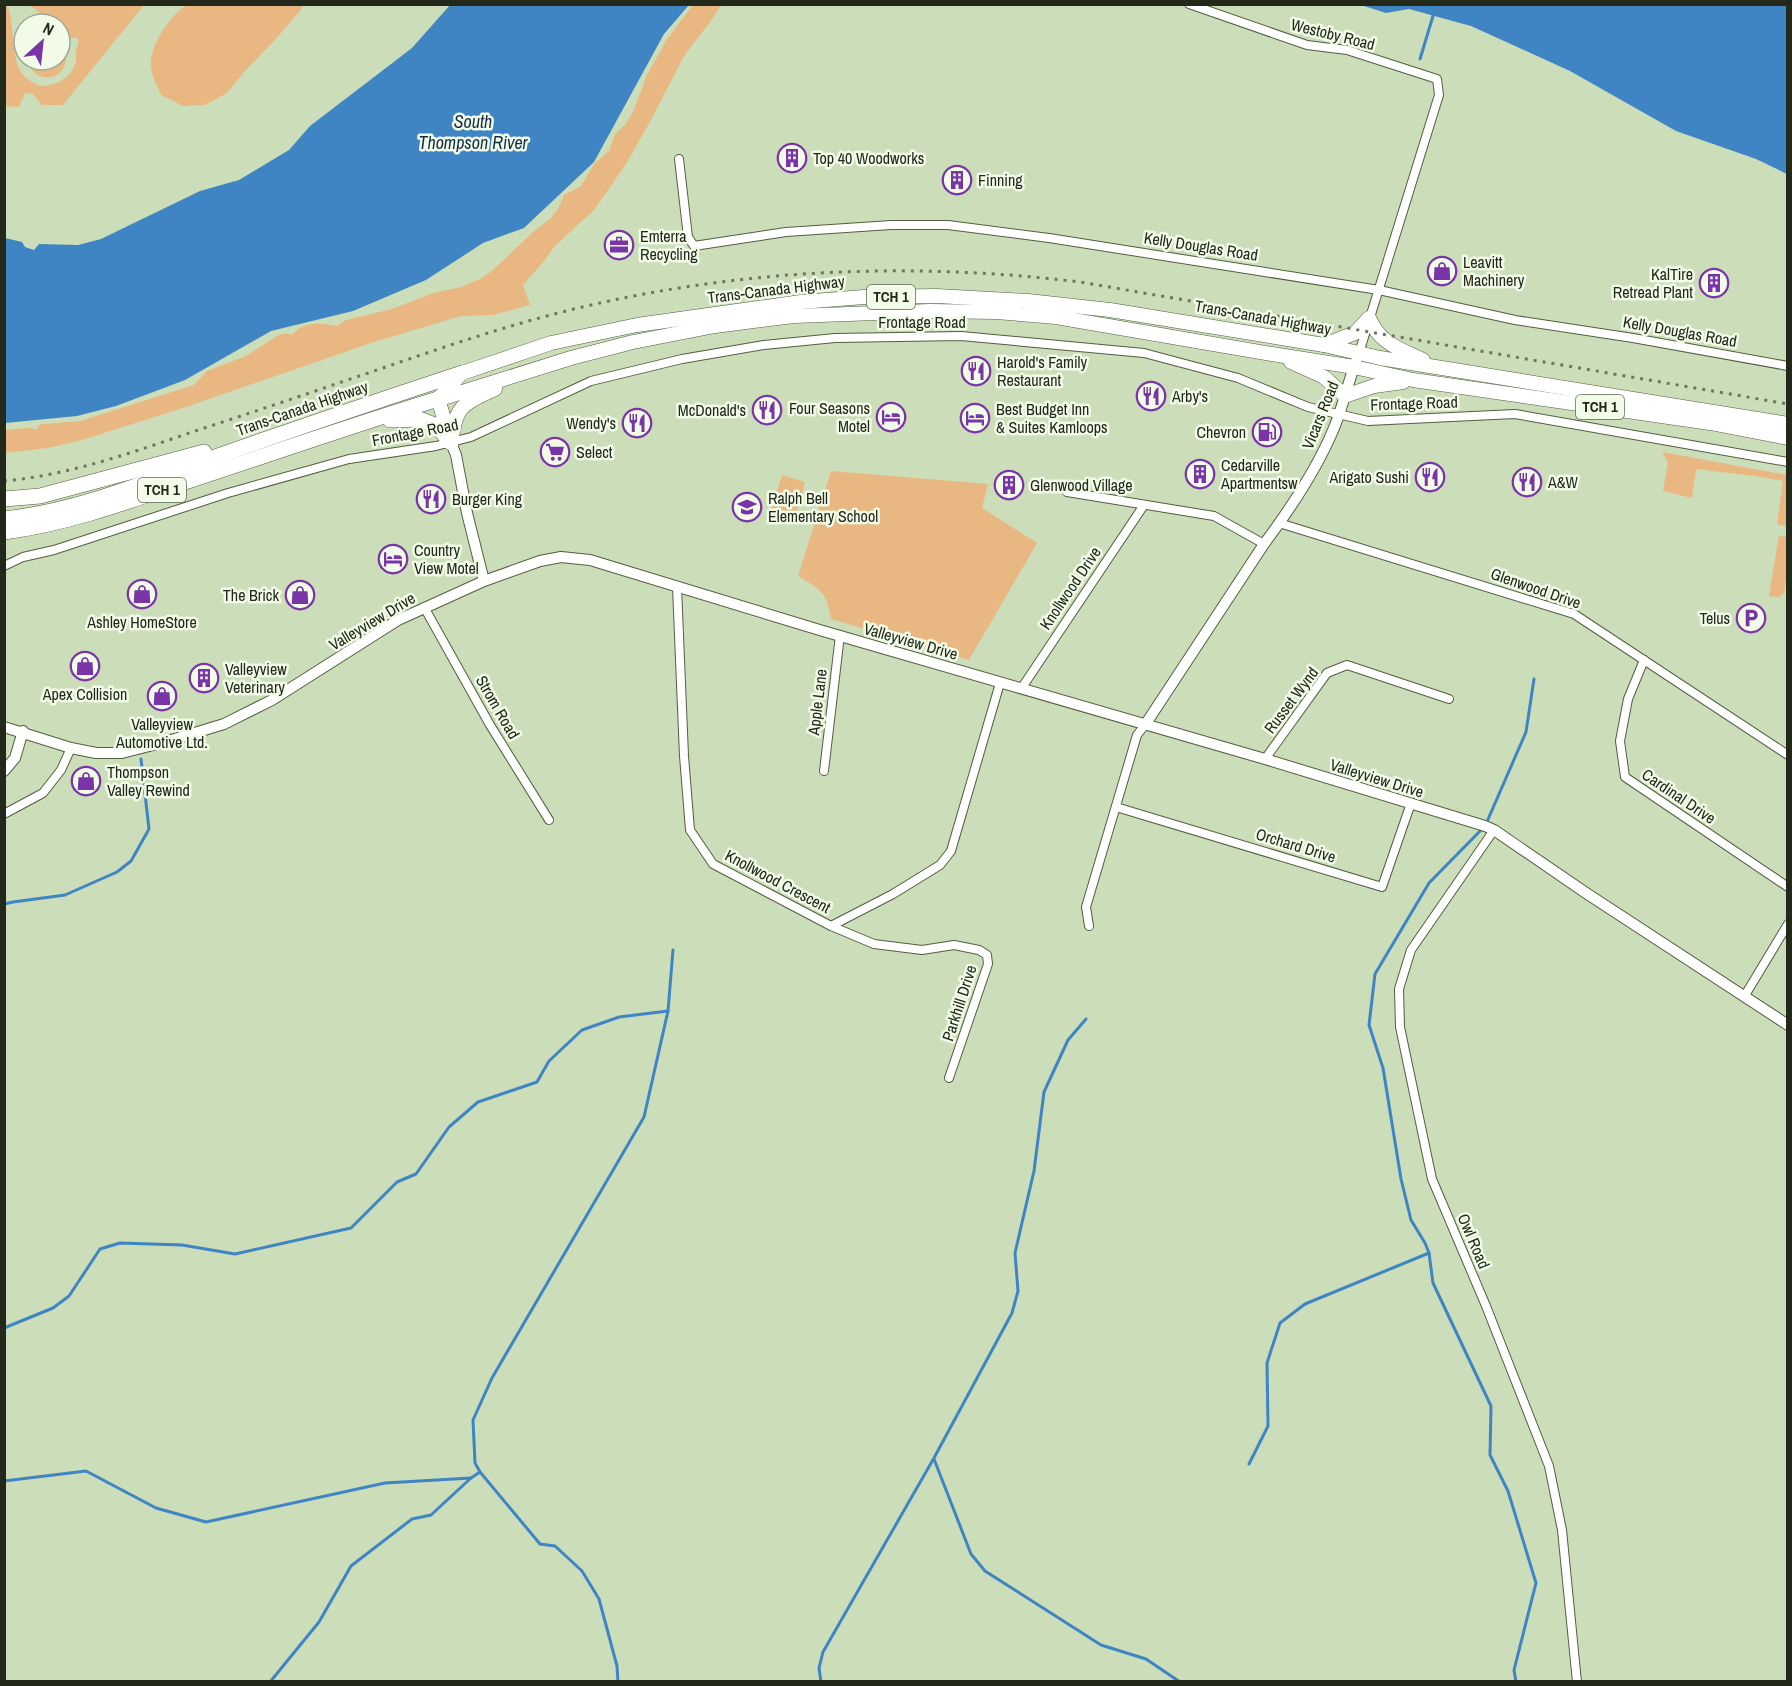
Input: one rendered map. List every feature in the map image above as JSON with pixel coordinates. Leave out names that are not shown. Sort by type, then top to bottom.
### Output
[{"type":"highway","name":"Trans-Canada Highway","points":[[4,519],[34,516],[111,495],[314,422],[551,343],[637,325],[801,302],[864,297],[937,296],[1028,301],[1110,310],[1324,345],[1356,360],[1413,380],[1710,423],[1788,438]]},
{"type":"highway","name":"Trans-Canada Highway","points":[[4,532],[32,529],[121,504],[343,428],[571,358],[645,339],[715,326],[795,316],[930,311],[996,312],[1056,317],[1272,354],[1435,366],[1788,424]]},
{"type":"highway","points":[[1324,345],[1355,333],[1369,318],[1377,333],[1385,341],[1435,366]]},
{"type":"highway","points":[[1272,354],[1324,377],[1345,396],[1374,386],[1413,380]]},
{"type":"highway","points":[[451,443],[456,414],[461,407],[508,382],[571,358]]},
{"type":"highway","points":[[451,443],[438,399],[462,373]]},
{"type":"highway","points":[[343,428],[396,419],[419,419],[438,426],[451,443]]},
{"type":"highway","points":[[4,499],[40,496],[314,422]]},
{"type":"street","name":"Westoby Road","points":[[1189,4],[1307,45],[1347,50],[1437,79]]},
{"type":"street","name":"Vicars Road","points":[[1145,725],[1280,523],[1321,456],[1339,414],[1379,290],[1438,95],[1437,79]]},
{"type":"street","name":"Kelly Douglas Road","points":[[679,159],[688,237],[694,246],[786,232],[891,225],[948,225],[1049,238],[1379,290],[1515,320],[1633,338],[1788,366]]},
{"type":"street","name":"Frontage Road","points":[[4,566],[228,493],[349,459],[451,443],[591,381],[682,359],[764,345],[835,338],[961,336],[1144,353],[1238,378],[1308,407],[1368,421],[1515,414],[1788,462]]},
{"type":"street","points":[[451,443],[456,455],[467,513],[484,581]]},
{"type":"street","points":[[1067,492],[1214,516],[1264,544]]},
{"type":"street","name":"Knollwood Drive","points":[[1021,689],[1144,505]]},
{"type":"street","name":"Glenwood Drive","points":[[1280,523],[1574,614],[1788,755]]},
{"type":"street","name":"Valleyview Drive","points":[[4,727],[71,748],[96,753],[122,753],[165,742],[224,724],[272,700],[398,620],[484,581],[540,561],[561,557],[590,560],[1000,683],[1265,759],[1494,830],[1788,1025]]},
{"type":"street","name":"Knollwood Crescent","points":[[677,587],[684,756],[690,830],[713,864],[831,926],[893,894],[940,866],[951,852],[1000,683]]},
{"type":"street","name":"Strom Road","points":[[424,607],[490,725],[549,820]]},
{"type":"street","name":"Apple Lane","points":[[824,771],[840,635]]},
{"type":"street","name":"Cardinal Drive","points":[[1644,660],[1628,699],[1620,741],[1625,777],[1788,887]]},
{"type":"street","name":"Russet Wynd","points":[[1265,759],[1328,673],[1347,665],[1449,699]]},
{"type":"street","points":[[1089,926],[1086,907],[1137,735],[1145,725]]},
{"type":"street","points":[[4,771],[15,758],[23,732]]},
{"type":"street","points":[[4,814],[43,793],[61,770],[71,748]]},
{"type":"street","name":"Orchard Drive","points":[[1116,807],[1382,887],[1411,803]]},
{"type":"street","name":"Owl Road","points":[[1494,830],[1411,950],[1399,990],[1400,1027],[1432,1179],[1486,1306],[1549,1466],[1562,1530],[1576,1682]]},
{"type":"street","points":[[1744,997],[1788,924]]},
{"type":"street","name":"Parkhill Drive","points":[[831,926],[873,944],[922,950],[954,945],[979,950],[987,956],[988,964],[949,1078]]},
{"type":"shaded area","points":[[5,4],[8,7],[12,30],[12,72],[22,72],[40,86],[58,83],[72,72],[79,43],[77,38],[72,38],[72,12],[39,12],[30,5],[144,5],[63,105],[42,105],[33,94],[25,93],[19,107],[5,106]]},
{"type":"shaded area","points":[[186,5],[303,5],[227,93],[205,105],[183,106],[161,95],[151,68],[151,60],[161,33]]},
{"type":"shaded area","points":[[693,5],[721,5],[684,56],[626,164],[594,210],[555,246],[523,285],[530,305],[493,315],[461,316],[371,343],[186,407],[82,440],[48,448],[5,453],[5,430],[37,429],[39,425],[80,421],[194,385],[207,371],[246,356],[277,336],[286,333],[292,335],[296,330],[313,324],[337,326],[346,320],[392,309],[482,278],[551,218],[564,195],[581,186],[594,164],[609,151],[615,134],[625,125],[633,112],[647,75],[667,39]]},
{"type":"shaded area","points":[[35,72],[60,72],[49,77]]},
{"type":"shaded area","points":[[1662,452],[1787,475],[1787,527],[1777,524],[1783,481],[1696,469],[1692,498],[1663,491],[1668,462]]},
{"type":"shaded area","points":[[831,471],[988,484],[982,508],[1037,543],[969,660],[831,619],[822,593],[798,576]]},
{"type":"shaded area","points":[[782,475],[805,482],[795,518],[771,511]]},
{"type":"shaded area","points":[[1779,535],[1787,537],[1787,574],[1784,593],[1779,597],[1769,596]]},
{"type":"water","name":"South Thompson River","points":[[450,5],[689,5],[664,34],[594,162],[524,228],[483,243],[426,280],[353,311],[271,331],[185,380],[116,406],[77,416],[5,423],[5,238],[22,242],[25,247],[34,250],[39,244],[78,245],[101,239],[200,191],[239,180],[289,150],[310,126],[412,48]]},
{"type":"water","points":[[1361,5],[1787,5],[1787,174],[1756,159],[1676,131],[1570,71],[1471,26],[1409,9],[1386,13]]},
{"type":"waterway","points":[[1420,59],[1433,16]]},
{"type":"waterway","points":[[1486,824],[1526,732],[1534,679]]},
{"type":"waterway","points":[[4,904],[65,895],[117,872],[131,861],[149,829],[141,759]]},
{"type":"waterway","points":[[1482,829],[1429,883],[1375,974],[1369,1025],[1383,1068],[1401,1179],[1411,1220],[1429,1253],[1433,1283],[1491,1406],[1490,1455],[1508,1491],[1536,1583],[1514,1670],[1516,1682]]},
{"type":"waterway","points":[[618,1682],[617,1666],[599,1599],[582,1571],[555,1546],[540,1544],[480,1472],[475,1463],[473,1420],[492,1378],[644,1117],[668,1011],[673,950]]},
{"type":"waterway","points":[[4,1328],[53,1308],[69,1296],[100,1249],[120,1243],[182,1245],[235,1254],[351,1228],[397,1182],[416,1174],[449,1127],[478,1102],[537,1082],[549,1061],[582,1030],[619,1017],[668,1011]]},
{"type":"waterway","points":[[821,1682],[819,1668],[823,1652],[934,1458],[1012,1313],[1018,1291],[1015,1253],[1034,1171],[1044,1092],[1068,1040],[1086,1019]]},
{"type":"waterway","points":[[1249,1464],[1268,1426],[1267,1363],[1280,1323],[1305,1304],[1429,1253]]},
{"type":"waterway","points":[[934,1459],[971,1554],[985,1571],[1101,1645],[1146,1659],[1180,1682]]},
{"type":"waterway","points":[[4,1481],[86,1471],[156,1508],[206,1522],[385,1483],[471,1478]]},
{"type":"waterway","points":[[270,1682],[319,1622],[351,1566],[412,1519],[431,1515],[480,1472]]},
{"type":"railway","points":[[4,481],[52,474],[123,455],[469,339],[562,312],[690,286],[820,273],[950,272],[1015,275],[1080,282],[1788,404]]},
{"type":"place","name":"Top 40 Woodworks","points":[[792,158]]},
{"type":"place","name":"Finning","points":[[957,180]]},
{"type":"place","name":"Emterra Recycling","points":[[619,245]]},
{"type":"place","name":"Leavitt Machinery","points":[[1442,271]]},
{"type":"place","name":"KalTire Retread Plant","points":[[1714,283]]},
{"type":"place","name":"Harold's Family Restaurant","points":[[976,371]]},
{"type":"place","name":"Arby's","points":[[1151,396]]},
{"type":"place","name":"McDonald's","points":[[767,410]]},
{"type":"place","name":"Four Seasons Motel","points":[[891,417]]},
{"type":"place","name":"Best Budget Inn & Suites Kamloops","points":[[975,418]]},
{"type":"place","name":"Wendy's","points":[[637,423]]},
{"type":"place","name":"Chevron","points":[[1267,432]]},
{"type":"place","name":"Select","points":[[555,452]]},
{"type":"place","name":"Cedarville Apartmentsw","points":[[1200,474]]},
{"type":"place","name":"Arigato Sushi","points":[[1430,477]]},
{"type":"place","name":"A&W","points":[[1527,482]]},
{"type":"place","name":"Glenwood Village","points":[[1009,485]]},
{"type":"place","name":"Burger King","points":[[431,499]]},
{"type":"place","name":"Ralph Bell Elementary School","points":[[747,507]]},
{"type":"place","name":"Country View Motel","points":[[393,559]]},
{"type":"place","name":"Ashley HomeStore","points":[[142,594]]},
{"type":"place","name":"The Brick","points":[[300,595]]},
{"type":"place","name":"Telus","points":[[1751,618]]},
{"type":"place","name":"Apex Collision","points":[[85,666]]},
{"type":"place","name":"Valleyview Veterinary","points":[[204,678]]},
{"type":"place","name":"Valleyview Automotive Ltd.","points":[[162,696]]},
{"type":"place","name":"Thompson Valley Rewind","points":[[86,781]]}]
